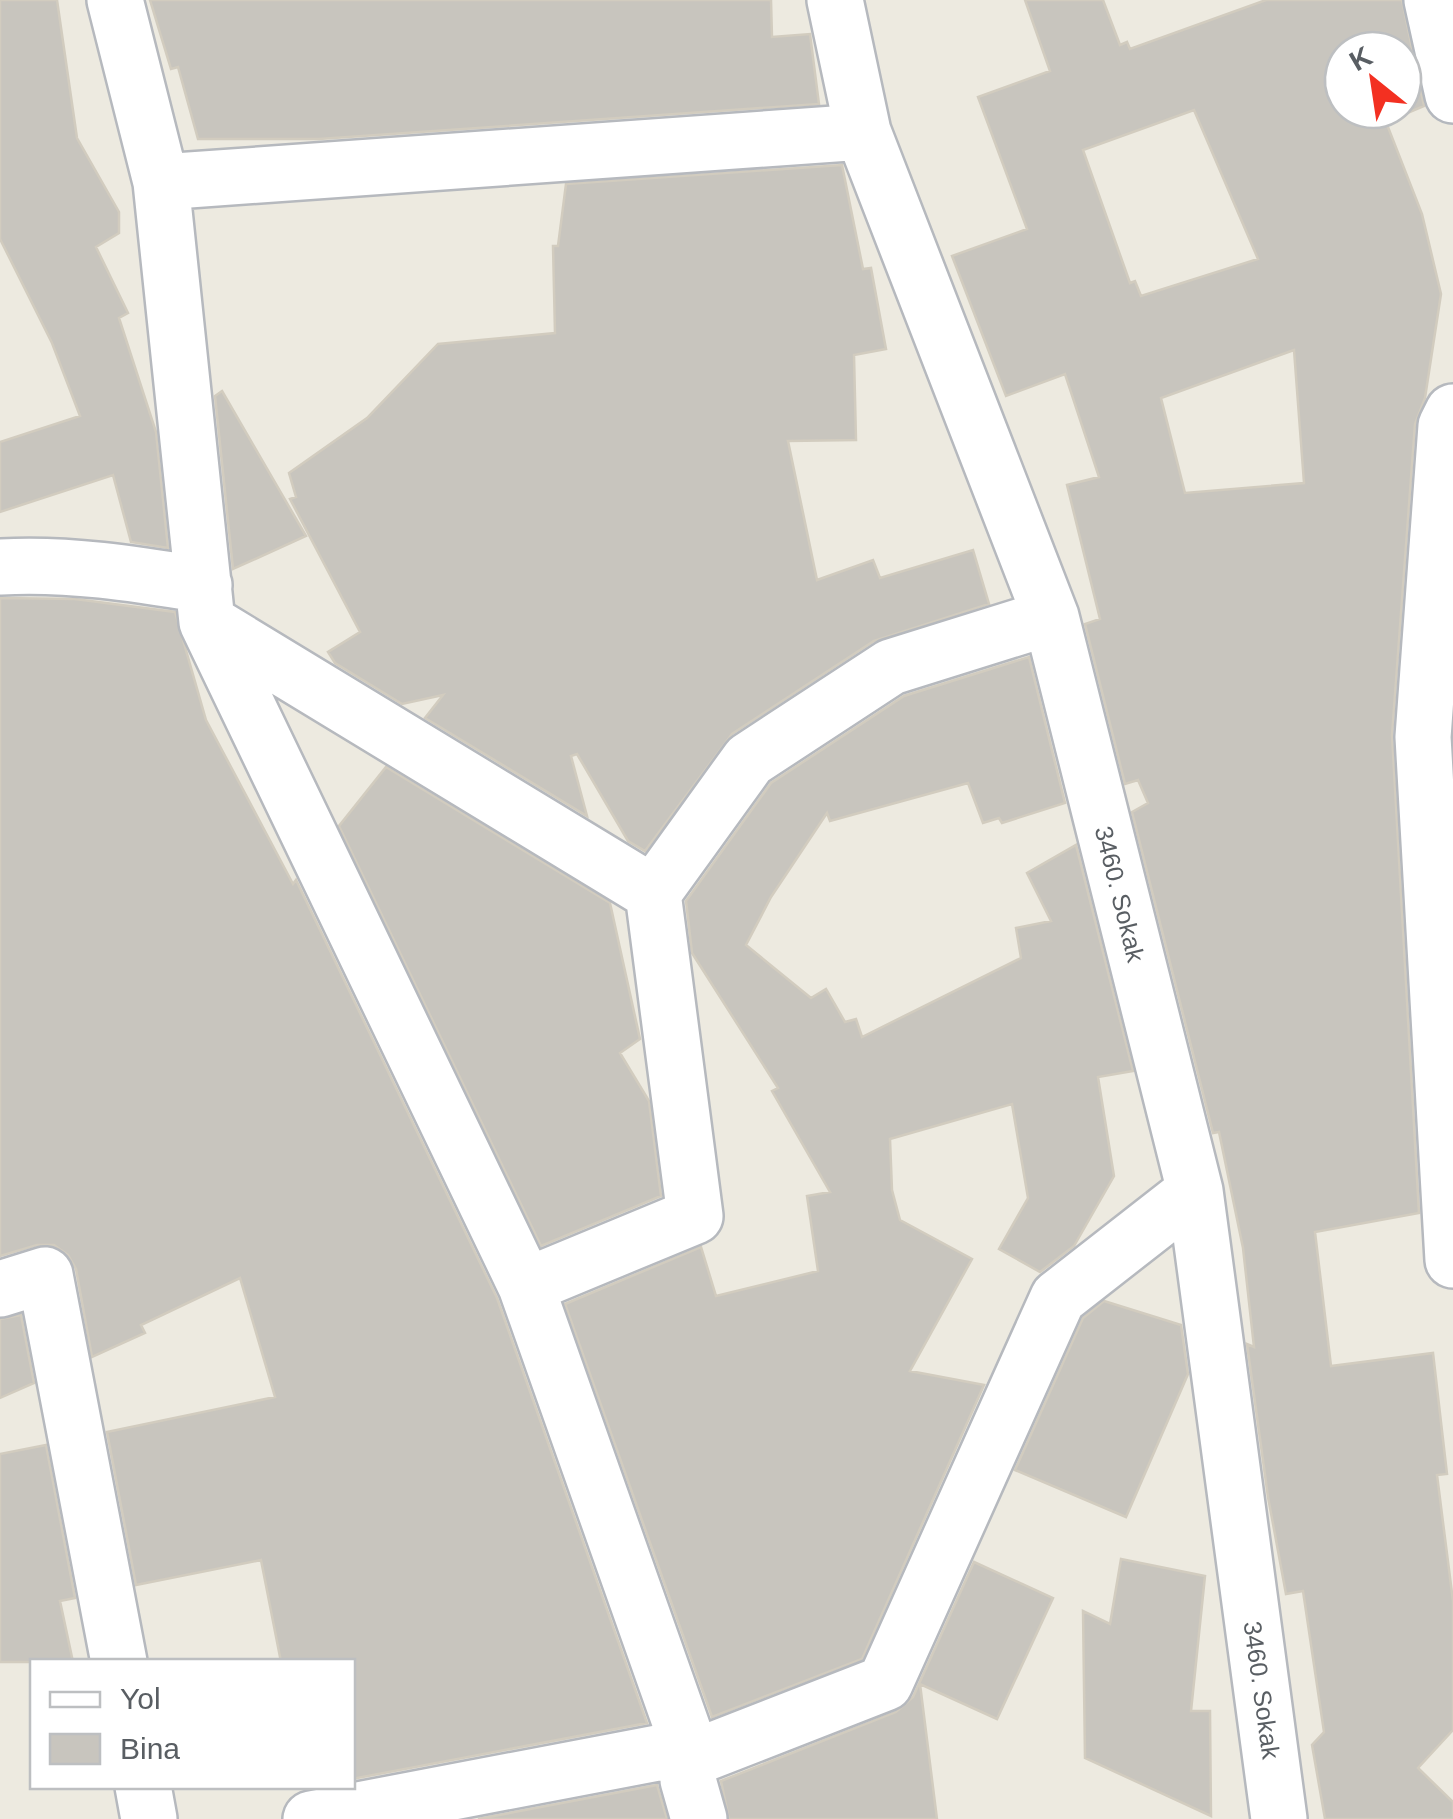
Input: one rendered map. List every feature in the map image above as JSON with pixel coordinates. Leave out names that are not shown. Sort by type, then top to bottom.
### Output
[{"type":"street","points":[[115,0],[161,182],[206,603],[526,1286],[692,1776]]},
{"type":"street","name":"3460. Sokak","points":[[835,0],[863,132],[1052,617],[1195,1192],[1279,1819]]},
{"type":"street","points":[[1432,0],[1453,95]]},
{"type":"street","points":[[161,182],[863,132]]},
{"type":"street","points":[[1453,412],[1446,426],[1424,736],[1453,1260]]},
{"type":"street","points":[[0,568],[114,570],[206,603],[653,893]]},
{"type":"street","points":[[526,1286],[695,1216],[653,893],[749,760],[891,666],[1052,617]]},
{"type":"street","points":[[527,1819],[523,1805],[692,1776],[885,1683],[1058,1298],[1195,1192]]},
{"type":"street","points":[[0,1289],[45,1276],[118,1659]]},
{"type":"street","points":[[312,1819],[692,1776]]},
{"type":"street","points":[[144,1789],[149,1819]]},
{"type":"building","points":[[0,0],[57,0],[77,138],[119,212],[119,233],[96,247],[128,313],[119,318],[156,432],[168,548],[131,542],[113,475],[0,512],[0,442],[80,416],[52,343],[0,239]]},
{"type":"building","points":[[150,0],[771,0],[772,37],[810,34],[819,104],[319,139],[198,139],[178,67],[171,69]]},
{"type":"building","points":[[1025,0],[1103,0],[1120,45],[1127,42],[1130,49],[1266,0],[1402,0],[1408,30],[1323,30],[1323,130],[1389,130],[1422,214],[1441,294],[1425,398],[1415,424],[1392,735],[1419,1213],[1315,1232],[1331,1366],[1433,1353],[1447,1474],[1437,1475],[1453,1601],[1453,1730],[1418,1768],[1453,1802],[1453,1819],[1325,1819],[1312,1745],[1324,1732],[1303,1591],[1286,1594],[1268,1497],[1247,1344],[1254,1347],[1243,1248],[1219,1132],[1213,1133],[1132,812],[1148,803],[1138,780],[1125,784],[1085,624],[1100,619],[1067,485],[1099,477],[1065,374],[1006,396],[952,256],[1027,229],[978,97],[1050,71]],"holes":[[[1194,110],[1258,259],[1141,296],[1135,281],[1130,283],[1083,150]],[[1294,350],[1304,483],[1185,493],[1161,398]]]},
{"type":"building","points":[[842,165],[863,269],[871,268],[886,349],[854,355],[856,440],[788,441],[817,580],[873,560],[880,578],[973,550],[989,604],[874,641],[732,734],[645,851],[628,841],[577,754],[571,756],[587,816],[425,718],[443,695],[402,704],[335,663],[328,652],[360,632],[290,499],[296,497],[289,473],[367,418],[438,344],[555,333],[553,246],[558,246],[566,184]]},
{"type":"building","points":[[222,391],[306,536],[233,569],[215,396]]},
{"type":"building","points":[[0,598],[75,599],[175,612],[206,720],[293,884],[296,880],[497,1298],[647,1723],[355,1778],[355,1659],[280,1659],[261,1560],[136,1585],[107,1432],[275,1397],[240,1278],[141,1325],[145,1333],[92,1357],[76,1269],[68,1255],[54,1245],[37,1245],[0,1256]]},
{"type":"building","points":[[1029,657],[1065,803],[1002,823],[999,818],[983,823],[968,783],[830,821],[827,813],[771,897],[746,945],[811,998],[826,989],[845,1022],[856,1019],[862,1037],[1021,958],[1016,928],[1051,921],[1027,873],[1076,845],[1133,1071],[1098,1077],[1114,1176],[1074,1246],[1040,1272],[999,1249],[1028,1198],[1012,1104],[890,1139],[892,1190],[900,1220],[972,1259],[910,1371],[984,1385],[862,1659],[712,1717],[565,1304],[701,1247],[716,1296],[818,1271],[807,1196],[830,1192],[772,1091],[778,1088],[692,953],[686,901],[771,783],[904,696]]},
{"type":"building","points":[[386,767],[610,903],[640,1039],[620,1053],[649,1101],[661,1196],[541,1246],[339,826]]},
{"type":"building","points":[[1104,1301],[1181,1325],[1188,1374],[1126,1517],[1015,1470],[1083,1318]]},
{"type":"building","points":[[21,1315],[34,1383],[0,1398],[0,1319]]},
{"type":"building","points":[[46,1445],[75,1598],[60,1601],[72,1659],[0,1662],[0,1454]]},
{"type":"building","points":[[1121,1559],[1205,1576],[1191,1711],[1210,1711],[1211,1816],[1085,1758],[1083,1611],[1110,1624]]},
{"type":"building","points":[[974,1562],[1053,1598],[997,1719],[920,1684],[937,1819],[729,1819],[721,1781],[896,1712],[913,1697]]},
{"type":"building","points":[[657,1785],[667,1819],[478,1819]]}]
